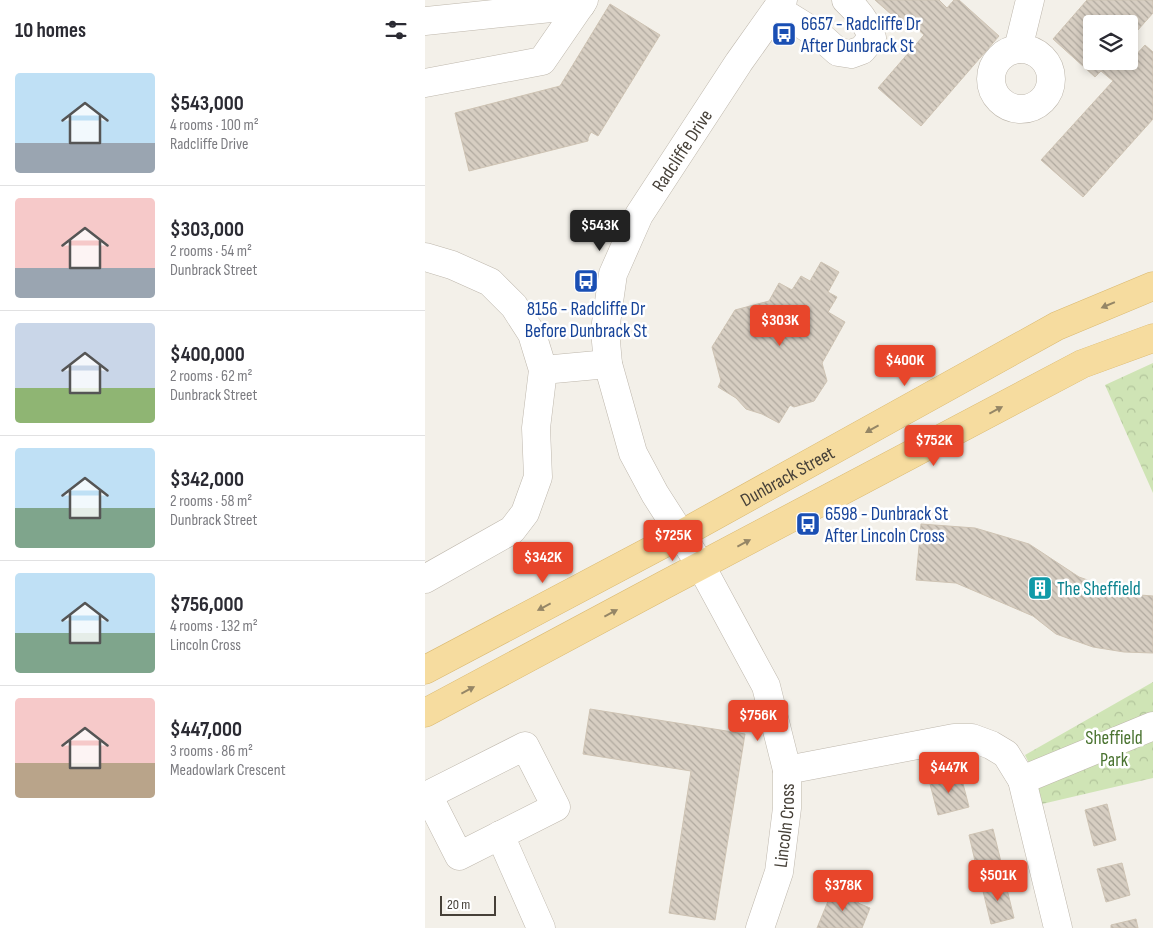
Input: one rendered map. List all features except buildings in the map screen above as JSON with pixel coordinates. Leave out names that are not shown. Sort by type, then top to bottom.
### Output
[{"type":"main road","name":"Dunbrack Street","points":[[425,670],[680,535],[1057,326],[1153,286]]},
{"type":"main road","name":"Dunbrack Street","points":[[425,713],[1082,364],[1153,338]]},
{"type":"street","points":[[780,4],[838,52],[851,54],[863,50],[872,38],[868,27],[858,11],[846,0]]},
{"type":"street","points":[[1018,49],[1030,0]]},
{"type":"street","points":[[425,22],[583,2]]},
{"type":"street","points":[[425,83],[542,62],[583,2]]},
{"type":"street","name":"Radcliffe Drive","points":[[680,535],[633,453],[608,364],[605,330],[613,274],[639,215],[739,62],[780,4]]},
{"type":"street","points":[[425,257],[452,265],[490,282],[514,306],[532,334],[543,370],[536,428],[538,477],[525,513],[512,530],[425,579]]},
{"type":"street","points":[[543,370],[608,364]]},
{"type":"street","name":"Lincoln Cross","points":[[680,535],[701,566],[766,686],[787,770],[787,808],[779,872],[760,928]]},
{"type":"street","points":[[1022,780],[1153,726]]},
{"type":"street","points":[[787,770],[954,738],[972,738],[991,745],[1006,754],[1022,780],[1058,928]]},
{"type":"street","points":[[525,746],[556,807],[500,835],[459,856],[428,795],[525,746]]},
{"type":"street","points":[[500,835],[541,928]]},
{"type":"green space","points":[[1153,363],[1153,493],[1105,385]]},
{"type":"green space","name":"Sheffield Park","points":[[1153,682],[1153,778],[1042,804],[1035,775],[1025,755]]},
{"type":"place","name":"6657 - Radcliffe Dr After Dunbrack St","points":[[784,34]]},
{"type":"place","name":"8156 - Radcliffe Dr Before Dunbrack St","points":[[586,281]]},
{"type":"place","name":"6598 - Dunbrack St After Lincoln Cross","points":[[808,524]]},
{"type":"place","name":"The Sheffield","points":[[1040,588]]}]
